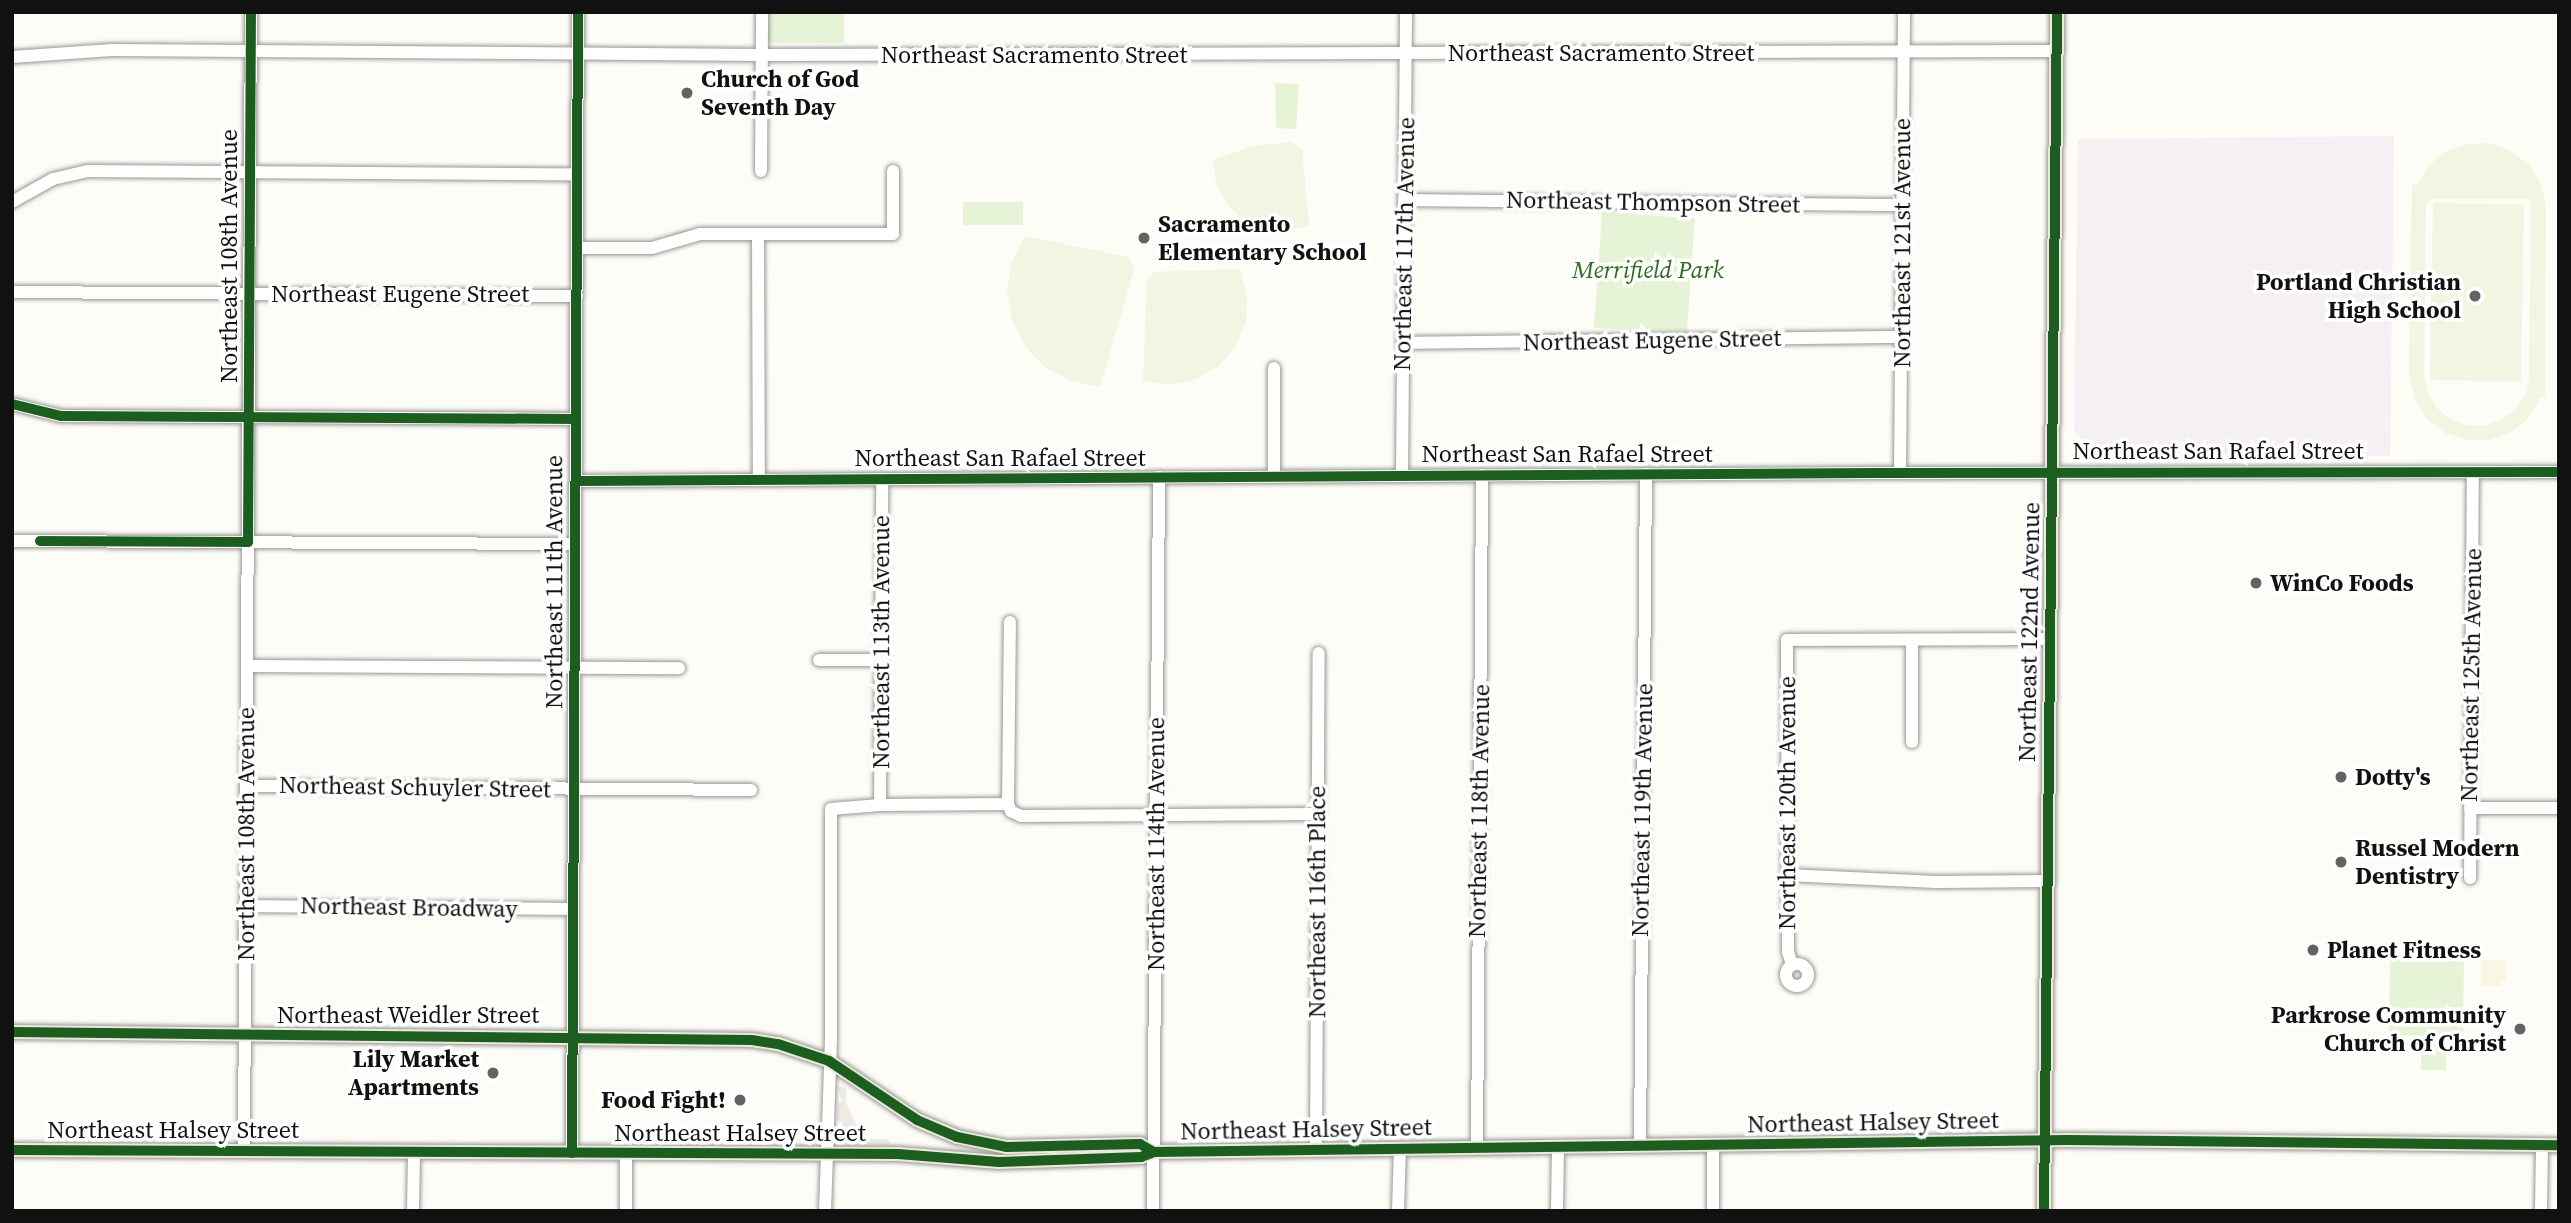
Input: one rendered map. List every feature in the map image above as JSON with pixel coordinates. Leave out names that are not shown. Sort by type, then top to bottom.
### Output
[{"type":"main road","name":"Northeast 122nd Avenue","points":[[2044,1211],[2057,12]]},
{"type":"main road","name":"Northeast Weidler Street","points":[[12,1032],[752,1040],[778,1044],[829,1061],[917,1120],[957,1137],[1006,1147],[1140,1144],[1154,1152]]},
{"type":"main road","name":"Northeast Halsey Street","points":[[12,1150],[898,1154],[999,1162],[1141,1157],[1154,1152],[2045,1141],[2559,1145]]},
{"type":"street","name":"Northeast 108th Avenue","points":[[244,1151],[251,12]]},
{"type":"street","name":"Northeast 111th Avenue","points":[[572,1153],[579,12]]},
{"type":"street","points":[[761,171],[762,12]]},
{"type":"street","name":"Northeast 117th Avenue","points":[[1402,475],[1406,12]]},
{"type":"street","name":"Northeast 121st Avenue","points":[[1900,473],[1904,12]]},
{"type":"street","name":"Northeast Sacramento Street","points":[[12,57],[112,50],[762,55],[2056,51]]},
{"type":"street","points":[[577,248],[652,248],[700,234],[893,234],[893,171]]},
{"type":"street","points":[[12,202],[53,179],[76,172],[577,174]]},
{"type":"street","name":"Northeast Thompson Street","points":[[1404,200],[1902,205]]},
{"type":"street","points":[[758,234],[759,480]]},
{"type":"street","name":"Northeast Eugene Street","points":[[12,292],[577,296]]},
{"type":"street","name":"Northeast Eugene Street","points":[[1403,343],[1901,337]]},
{"type":"street","points":[[1274,368],[1274,476]]},
{"type":"street","points":[[12,404],[61,416],[576,419]]},
{"type":"street","name":"Northeast San Rafael Street","points":[[576,481],[2051,472],[2559,472]]},
{"type":"street","name":"Northeast 125th Avenue","points":[[2470,878],[2473,472]]},
{"type":"street","name":"Northeast 119th Avenue","points":[[1640,1146],[1646,474]]},
{"type":"street","name":"Northeast 118th Avenue","points":[[1477,1148],[1482,475]]},
{"type":"street","name":"Northeast 114th Avenue","points":[[1153,1211],[1159,477]]},
{"type":"street","name":"Northeast 113th Avenue","points":[[880,805],[882,480]]},
{"type":"street","points":[[12,541],[575,544]]},
{"type":"street","points":[[1010,622],[1008,804],[1011,811],[1021,816],[1317,814]]},
{"type":"street","points":[[1912,742],[1912,640],[2050,639]]},
{"type":"street","name":"Northeast 120th Avenue","points":[[1792,965],[1788,952],[1787,640],[1912,640]]},
{"type":"street","name":"Northeast 116th Place","points":[[1316,1150],[1319,653]]},
{"type":"street","points":[[819,660],[880,660]]},
{"type":"street","points":[[247,666],[678,668]]},
{"type":"street","name":"Northeast Schuyler Street","points":[[246,786],[751,790]]},
{"type":"street","points":[[825,1211],[828,1154],[831,809],[880,805],[1008,804]]},
{"type":"street","points":[[2470,808],[2559,808]]},
{"type":"street","points":[[1787,875],[1936,882],[2047,881]]},
{"type":"street","name":"Northeast Broadway","points":[[245,906],[573,909]]},
{"type":"street","points":[[2541,1211],[2542,1144]]},
{"type":"street","points":[[1713,1145],[1713,1211]]},
{"type":"street","points":[[1557,1211],[1558,1147]]},
{"type":"street","points":[[1398,1211],[1400,1149]]},
{"type":"street","points":[[413,1211],[414,1152]]},
{"type":"street","points":[[626,1154],[626,1211]]},
{"type":"shaded area","points":[[2394,136],[2390,456],[2098,456],[2074,432],[2078,139]]},
{"type":"shaded area","points":[[2481,960],[2506,960],[2506,980],[2501,980],[2501,986],[2481,986]]},
{"type":"shaded area","points":[[838,1087],[846,1087],[846,1103],[857,1126],[857,1139],[888,1139],[890,1145],[842,1144],[842,1138],[837,1138],[837,1129],[842,1129],[842,1121],[837,1121],[838,1103],[842,1102]]},
{"type":"green space","points":[[768,12],[844,12],[844,43],[768,43]]},
{"type":"green space","points":[[1275,83],[1299,84],[1296,129],[1276,128]]},
{"type":"green space","points":[[1291,142],[1302,149],[1309,226],[1286,231],[1263,229],[1243,220],[1226,203],[1216,183],[1213,160],[1252,146]]},
{"type":"green space","points":[[2490,143],[2511,151],[2529,165],[2541,184],[2546,206],[2545,397],[2541,397],[2529,417],[2512,432],[2490,440],[2467,440],[2445,433],[2427,419],[2415,399],[2409,377],[2412,185],[2417,185],[2428,166],[2446,151],[2467,144]],"holes":[[[2429,199],[2529,199],[2529,379],[2525,396],[2515,410],[2501,420],[2484,426],[2467,425],[2450,419],[2437,408],[2428,393],[2424,376],[2426,207]]]},
{"type":"green space","points":[[963,202],[1023,202],[1023,225],[963,225]]},
{"type":"green space","points":[[2433,203],[2524,205],[2521,382],[2430,380]]},
{"type":"green space","name":"Merrifield Park","points":[[1602,212],[1695,218],[1687,334],[1594,328]]},
{"type":"green space","points":[[1025,236],[1129,257],[1134,270],[1100,387],[1071,381],[1045,367],[1025,346],[1012,320],[1007,291],[1012,262]]},
{"type":"green space","points":[[1240,269],[1247,295],[1246,321],[1236,346],[1219,366],[1196,379],[1170,385],[1143,381],[1147,279],[1154,272]]},
{"type":"green space","points":[[2390,954],[2464,955],[2463,1037],[2446,1037],[2446,1070],[2421,1070],[2421,1036],[2389,1035]]},
{"type":"cycle path","points":[[40,541],[248,542],[251,12]]},
{"type":"cycle path","points":[[572,1153],[578,12]]},
{"type":"cycle path","points":[[2044,1211],[2057,12]]},
{"type":"cycle path","points":[[12,404],[61,416],[576,419]]},
{"type":"cycle path","points":[[576,481],[2559,472]]},
{"type":"cycle path","points":[[12,1032],[752,1040],[778,1044],[829,1061],[917,1120],[957,1137],[1006,1147],[1140,1144],[1154,1152]]},
{"type":"cycle path","points":[[12,1150],[898,1154],[999,1162],[1141,1157],[1154,1152],[2068,1140],[2559,1145]]},
{"type":"place","name":"Church of God Seventh Day","points":[[687,93]]},
{"type":"place","name":"Sacramento Elementary School","points":[[1144,238]]},
{"type":"place","name":"Portland Christian High School","points":[[2475,296]]},
{"type":"place","name":"WinCo Foods","points":[[2256,583]]},
{"type":"place","name":"Dotty's","points":[[2341,777]]},
{"type":"place","name":"Russel Modern Dentistry","points":[[2341,862]]},
{"type":"place","name":"Planet Fitness","points":[[2313,950]]},
{"type":"place","name":"Parkrose Community Church of Christ","points":[[2520,1029]]},
{"type":"place","name":"Lily Market Apartments","points":[[493,1073]]},
{"type":"place","name":"Food Fight!","points":[[740,1100]]}]
